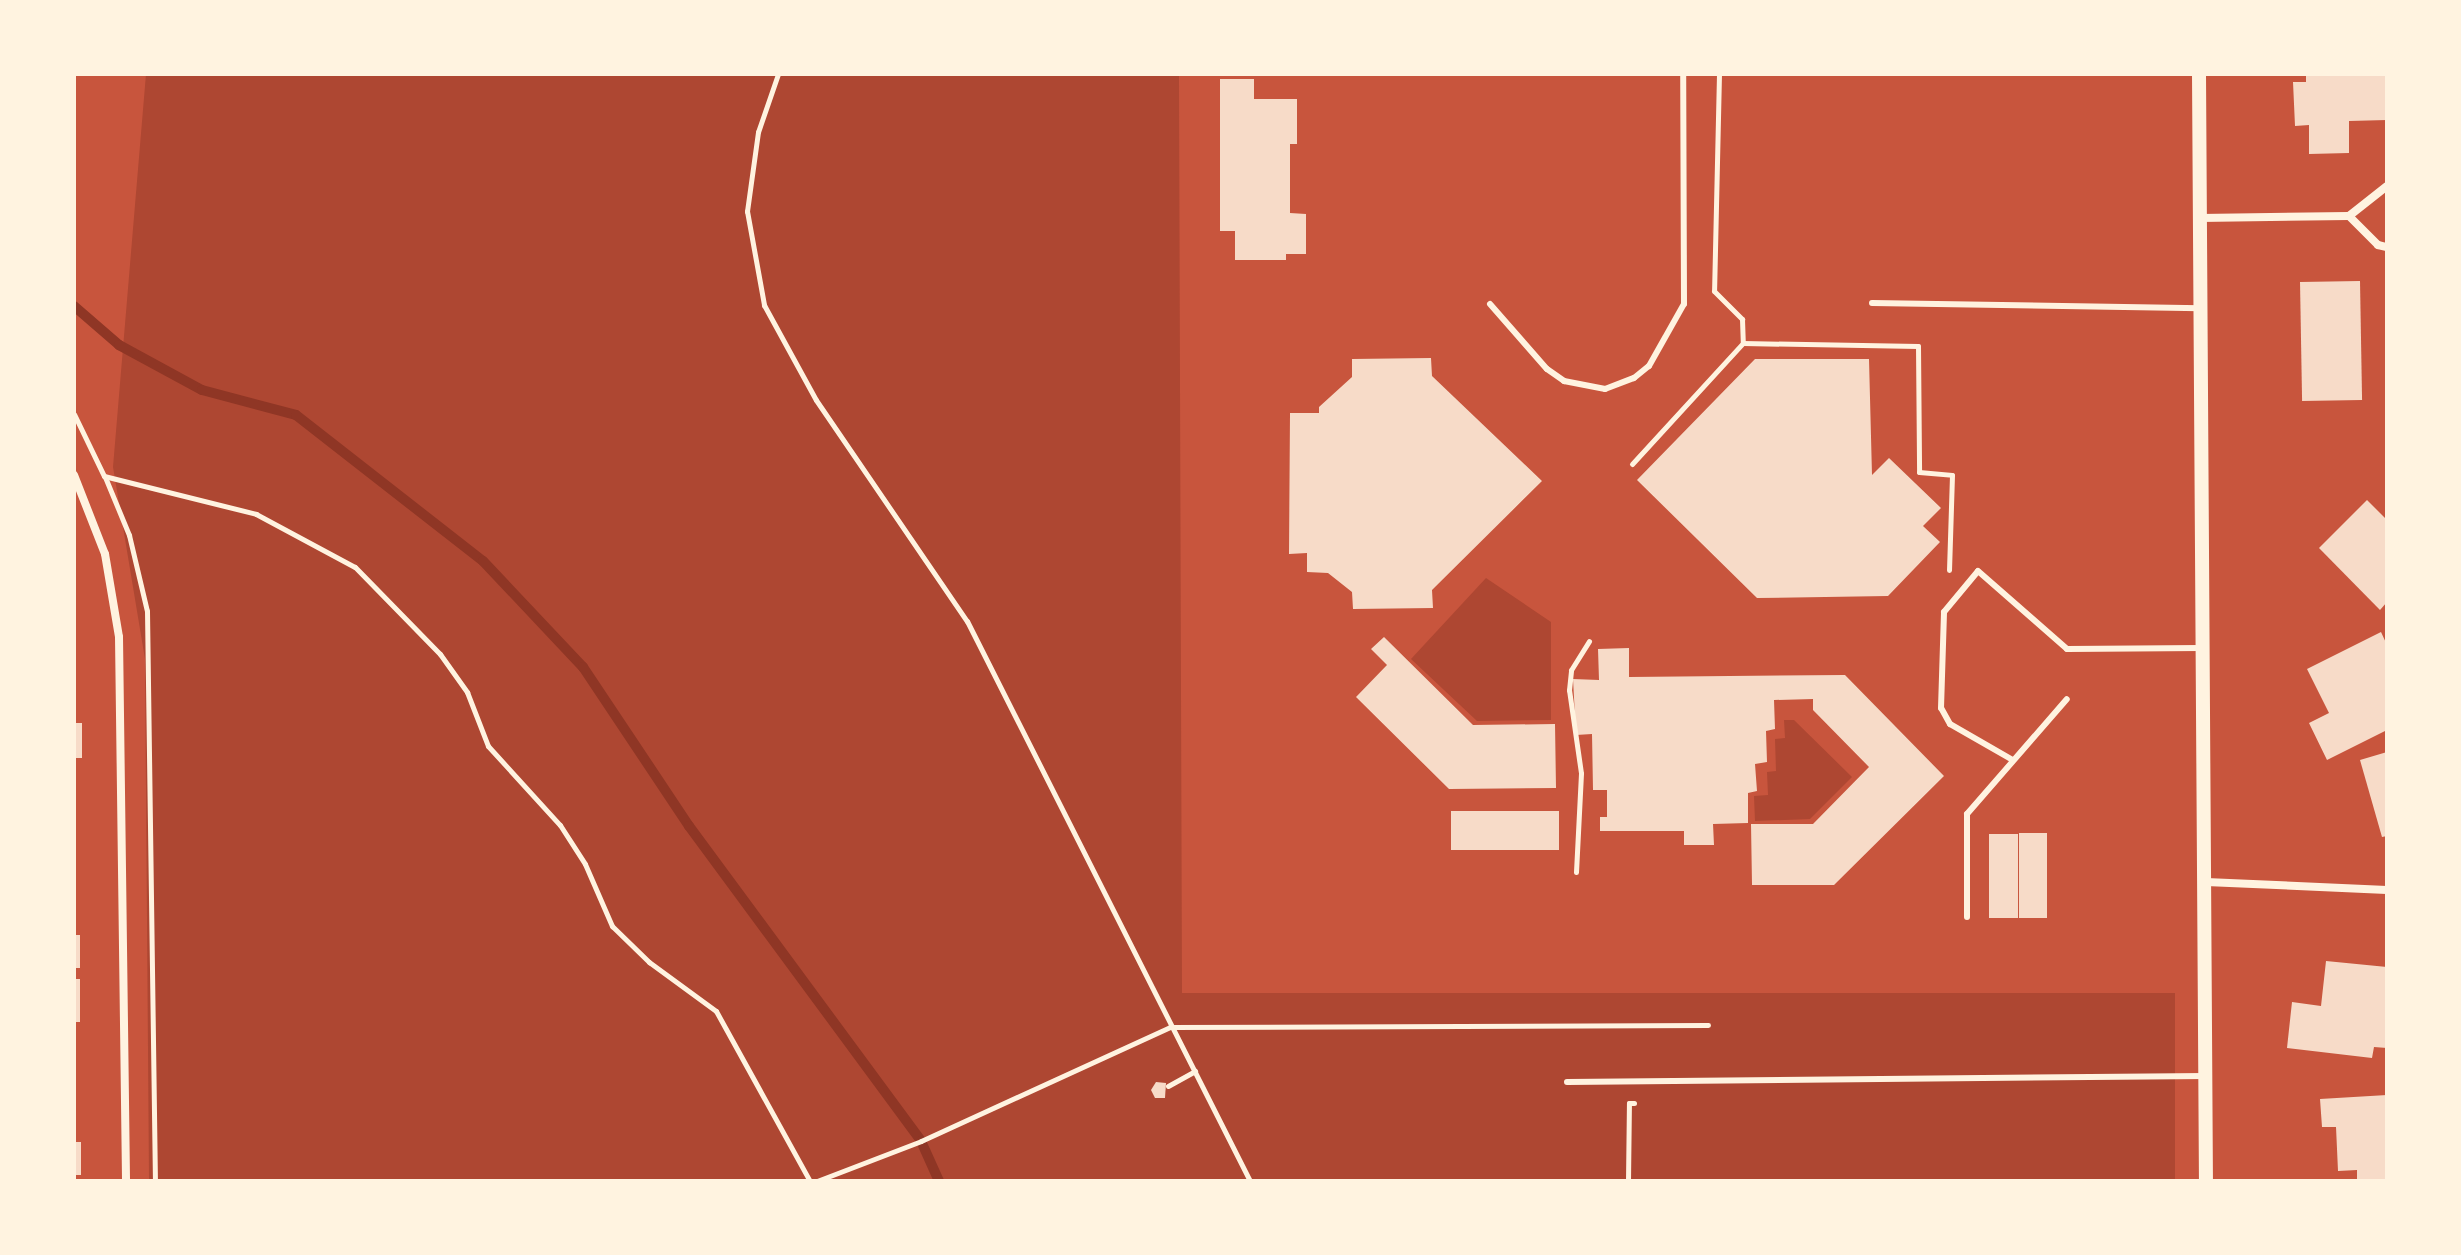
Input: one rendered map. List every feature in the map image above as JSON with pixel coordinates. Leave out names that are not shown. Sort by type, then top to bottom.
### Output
[{"type":"street","points":[[2199,74],[2206,1181]]},
{"type":"street","points":[[2200,218],[2349,216],[2387,186]]},
{"type":"street","points":[[2349,216],[2387,247]]},
{"type":"street","points":[[74,475],[105,554],[119,637],[126,1181]]},
{"type":"street","points":[[2206,882],[2387,890]]},
{"type":"lane","points":[[1490,304],[1547,369],[1577,385],[1605,389],[1634,378],[1649,366],[1684,304],[1683,74]]},
{"type":"lane","points":[[1872,303],[2201,308]]},
{"type":"lane","points":[[2011,759],[1950,724],[1941,708],[1944,612],[1978,571],[2067,649],[2201,648]]},
{"type":"lane","points":[[1967,917],[1967,814],[2011,759],[2067,699]]},
{"type":"lane","points":[[1567,1082],[2206,1076]]},
{"type":"path","points":[[778,74],[758,132],[748,197],[751,251],[764,305],[816,400],[967,621],[1250,1181]]},
{"type":"path","points":[[1632,464],[1743,343],[1742,319],[1714,291],[1719,74]]},
{"type":"path","points":[[1743,343],[1918,346],[1919,472],[1949,472],[1952,480],[1953,558],[1943,580]]},
{"type":"path","points":[[74,414],[129,535],[147,611],[155,1181]]},
{"type":"path","points":[[104,476],[256,514],[366,578],[440,654],[467,692],[488,746],[560,825],[585,864],[612,926],[649,962],[716,1011],[810,1181]]},
{"type":"path","points":[[1576,872],[1581,773],[1569,690],[1571,670],[1589,641]]},
{"type":"path","points":[[817,1181],[921,1141],[1170,1027],[1708,1025]]},
{"type":"path","points":[[1168,1086],[1195,1071]]},
{"type":"path","points":[[1628,1181],[1629,1103],[1645,1103]]},
{"type":"shaded area","points":[[146,74],[1179,74],[1182,993],[2175,993],[2175,1181],[149,1181],[145,659],[113,467]]},
{"type":"shaded area","points":[[1486,578],[1551,622],[1551,720],[1477,721],[1411,659]]},
{"type":"shaded area","points":[[1784,720],[1794,720],[1852,777],[1810,819],[1755,821],[1754,796],[1768,795],[1767,772],[1776,771],[1775,739],[1785,738]]},
{"type":"building","points":[[2306,74],[2387,74],[2387,120],[2349,121],[2349,153],[2309,154],[2309,125],[2295,126],[2293,82],[2306,82]]},
{"type":"building","points":[[1220,79],[1254,79],[1254,99],[1297,99],[1297,144],[1290,144],[1290,213],[1306,214],[1306,254],[1286,254],[1286,260],[1235,260],[1235,231],[1220,231]]},
{"type":"building","points":[[2360,281],[2362,400],[2302,401],[2300,282]]},
{"type":"building","points":[[1431,358],[1432,376],[1542,481],[1432,590],[1433,608],[1353,609],[1352,592],[1328,573],[1307,572],[1307,553],[1289,554],[1290,413],[1319,413],[1319,407],[1352,377],[1352,359]]},
{"type":"building","points":[[1755,359],[1869,359],[1872,475],[1889,458],[1941,508],[1923,526],[1940,542],[1888,596],[1757,598],[1637,480]]},
{"type":"building","points":[[2367,500],[2387,520],[2387,602],[2380,610],[2319,548]]},
{"type":"building","points":[[2381,632],[2387,645],[2387,730],[2327,760],[2309,723],[2329,713],[2307,669]]},
{"type":"building","points":[[1384,637],[1473,725],[1555,724],[1556,788],[1449,789],[1356,697],[1387,665],[1371,649]]},
{"type":"building","points":[[1629,648],[1629,677],[1845,675],[1944,776],[1834,885],[1752,885],[1751,824],[1813,824],[1869,767],[1813,710],[1813,699],[1774,700],[1775,729],[1766,731],[1767,762],[1755,764],[1757,791],[1748,793],[1748,823],[1713,824],[1714,845],[1684,845],[1684,831],[1600,831],[1600,817],[1607,817],[1607,790],[1593,790],[1592,734],[1576,735],[1573,679],[1599,680],[1598,649]]},
{"type":"building","points":[[74,723],[82,723],[82,758],[74,758]]},
{"type":"building","points":[[2387,752],[2387,836],[2382,837],[2360,760]]},
{"type":"building","points":[[1451,811],[1559,811],[1559,850],[1451,850]]},
{"type":"building","points":[[2019,833],[2047,833],[2047,918],[2019,918]]},
{"type":"building","points":[[1989,834],[2018,834],[2018,918],[1989,918]]},
{"type":"building","points":[[74,935],[80,935],[80,968],[74,968]]},
{"type":"building","points":[[2326,961],[2387,967],[2387,1048],[2374,1047],[2372,1058],[2287,1048],[2292,1002],[2321,1006]]},
{"type":"building","points":[[74,979],[80,979],[80,1022],[74,1022]]},
{"type":"building","points":[[1156,1082],[1166,1083],[1165,1098],[1155,1098],[1151,1090]]},
{"type":"building","points":[[2387,1095],[2387,1179],[2357,1181],[2357,1170],[2338,1171],[2336,1127],[2322,1127],[2320,1099]]},
{"type":"building","points":[[74,1142],[81,1142],[81,1175],[74,1175]]},
{"type":"waterway","points":[[74,306],[119,345],[202,390],[296,415],[483,561],[583,667],[689,826],[921,1141],[939,1181]]}]
